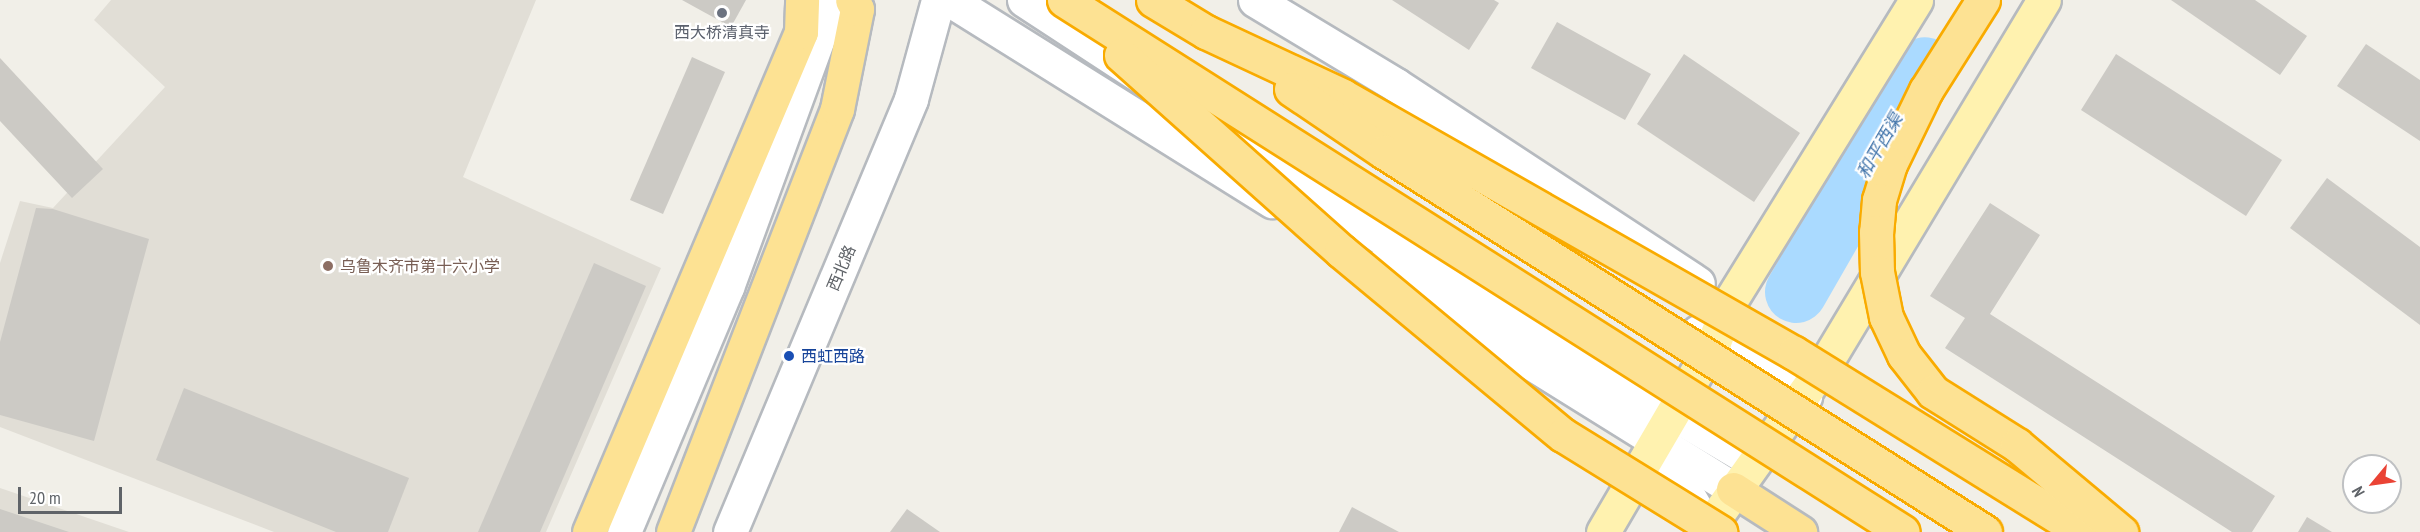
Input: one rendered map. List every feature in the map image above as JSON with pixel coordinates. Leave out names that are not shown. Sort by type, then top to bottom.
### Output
[{"type":"highway","points":[[589,532],[801,32],[802,0]]},
{"type":"highway","points":[[673,532],[837,109],[857,9],[852,0]]},
{"type":"highway","points":[[1061,0],[1341,251],[1563,435],[1711,531]]},
{"type":"highway","points":[[1061,0],[1903,532]]},
{"type":"highway","points":[[1154,0],[1206,32],[1384,152],[1985,532]]},
{"type":"highway","points":[[1983,0],[1926,90],[1890,164],[1879,200],[1876,232],[1877,272],[1886,317],[1904,355],[1933,392],[2017,445],[2121,532]]},
{"type":"highway","points":[[1206,32],[1343,96],[1682,288],[1794,352],[2084,532]]},
{"type":"highway","points":[[1733,489],[1800,532]]},
{"type":"main road","points":[[624,532],[727,287],[832,0]]},
{"type":"main road","name":"西北路","points":[[730,532],[912,99],[938,0]]},
{"type":"main road","points":[[951,0],[1733,489]]},
{"type":"main road","points":[[1024,0],[1416,261],[1754,462]]},
{"type":"main road","points":[[1172,0],[1714,342],[1805,396]]},
{"type":"main road","points":[[1255,0],[1396,85],[1825,364],[2100,532]]},
{"type":"main road","points":[[1603,532],[1714,342],[1730,303],[1916,0]]},
{"type":"main road","points":[[1711,531],[1733,489],[1805,396],[2044,0]]},
{"type":"main road","points":[[1656,442],[1711,531]]},
{"type":"shaded area","name":"乌鲁木齐市第十六小学","points":[[111,0],[536,0],[463,177],[661,268],[546,532],[274,532],[0,427],[0,263],[20,201],[53,208],[165,87],[94,20]]},
{"type":"shaded area","points":[[0,488],[129,532],[0,532]]},
{"type":"building","name":"西大桥清真寺","points":[[682,0],[746,0],[731,27]]},
{"type":"building","points":[[1392,0],[1494,0],[1499,3],[1469,50]]},
{"type":"building","points":[[2171,0],[2255,0],[2307,36],[2280,75]]},
{"type":"building","points":[[1557,22],[1651,74],[1625,120],[1531,68]]},
{"type":"building","points":[[2366,44],[2420,80],[2420,141],[2337,86]]},
{"type":"building","points":[[1684,54],[1800,133],[1754,202],[1637,124]]},
{"type":"building","points":[[2116,54],[2282,160],[2246,216],[2081,110]]},
{"type":"building","points":[[692,57],[725,72],[663,214],[630,200]]},
{"type":"building","points":[[0,58],[103,169],[72,198],[0,121]]},
{"type":"building","points":[[2327,178],[2420,247],[2420,325],[2290,228]]},
{"type":"building","points":[[1990,203],[2040,235],[1990,314],[2275,496],[2252,532],[2232,532],[1945,348],[1965,318],[1930,296]]},
{"type":"building","points":[[36,208],[53,209],[149,239],[94,441],[0,415],[0,342]]},
{"type":"building","points":[[594,263],[646,286],[540,532],[478,532]]},
{"type":"building","points":[[184,388],[409,478],[388,532],[336,532],[156,460]]},
{"type":"building","points":[[1352,507],[1399,532],[1339,532]]},
{"type":"building","points":[[0,509],[69,532],[0,532]]},
{"type":"building","points":[[907,509],[940,532],[890,532]]},
{"type":"building","points":[[2307,517],[2332,532],[2298,532]]},
{"type":"waterway","name":"和平西渠","points":[[1796,292],[1925,68]]},
{"type":"place","name":"西大桥清真寺","points":[[722,13]]},
{"type":"place","name":"乌鲁木齐市第十六小学","points":[[328,266]]},
{"type":"place","name":"西虹西路","points":[[789,356]]}]
